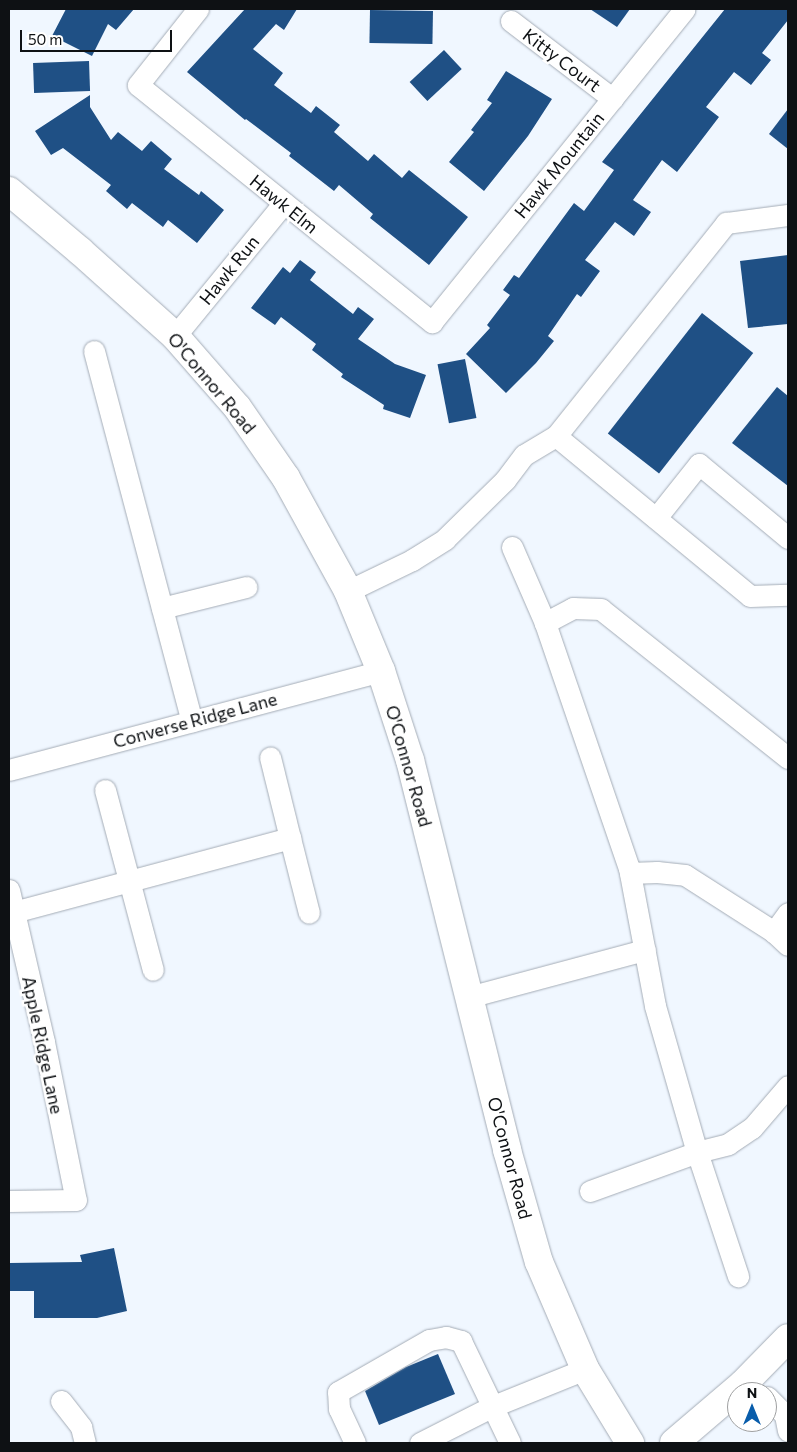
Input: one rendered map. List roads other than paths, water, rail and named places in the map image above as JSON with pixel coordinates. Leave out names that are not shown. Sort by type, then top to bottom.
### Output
[{"type":"main road","name":"O'Connor Road","points":[[9,191],[80,250],[175,336],[237,406],[286,478],[348,591],[381,671],[410,760],[507,1150],[539,1262],[585,1369],[630,1443]]},
{"type":"main road","points":[[757,1382],[788,1338]]},
{"type":"main road","points":[[674,1443],[727,1405]]},
{"type":"street","name":"Hawk Elm","points":[[198,9],[138,85],[432,322]]},
{"type":"street","name":"Hawk Mountain","points":[[432,322],[685,9]]},
{"type":"street","name":"Kitty Court","points":[[511,22],[612,99]]},
{"type":"street","name":"Hawk Run","points":[[175,336],[284,203]]},
{"type":"street","points":[[348,591],[412,560],[445,539],[505,480],[524,455],[556,436],[726,223],[788,215]]},
{"type":"street","points":[[94,351],[192,720]]},
{"type":"street","points":[[556,436],[750,596],[788,595]]},
{"type":"street","points":[[656,518],[699,464],[788,538]]},
{"type":"street","points":[[512,547],[545,623],[630,874],[655,1006],[697,1152],[738,1276]]},
{"type":"street","points":[[162,608],[246,588]]},
{"type":"street","points":[[545,623],[573,608],[601,609],[788,758]]},
{"type":"street","name":"Converse Ridge Lane","points":[[9,770],[381,671]]},
{"type":"street","points":[[270,757],[309,913]]},
{"type":"street","points":[[105,790],[153,970]]},
{"type":"street","points":[[14,912],[290,838]]},
{"type":"street","points":[[630,874],[657,872],[685,875],[781,938],[788,913]]},
{"type":"street","name":"Apple Ridge Lane","points":[[9,890],[44,1042],[76,1200],[9,1200]]},
{"type":"street","points":[[469,998],[645,950]]},
{"type":"street","points":[[590,1191],[697,1152],[728,1144],[752,1128],[788,1086]]},
{"type":"street","points":[[355,1443],[339,1409],[338,1392],[429,1340],[446,1337],[460,1341],[510,1443]]},
{"type":"street","points":[[420,1443],[492,1407],[585,1369]]},
{"type":"street","points":[[61,1401],[81,1427],[85,1443]]},
{"type":"street","points":[[777,1407],[785,1415],[788,1432],[785,1443]]}]
